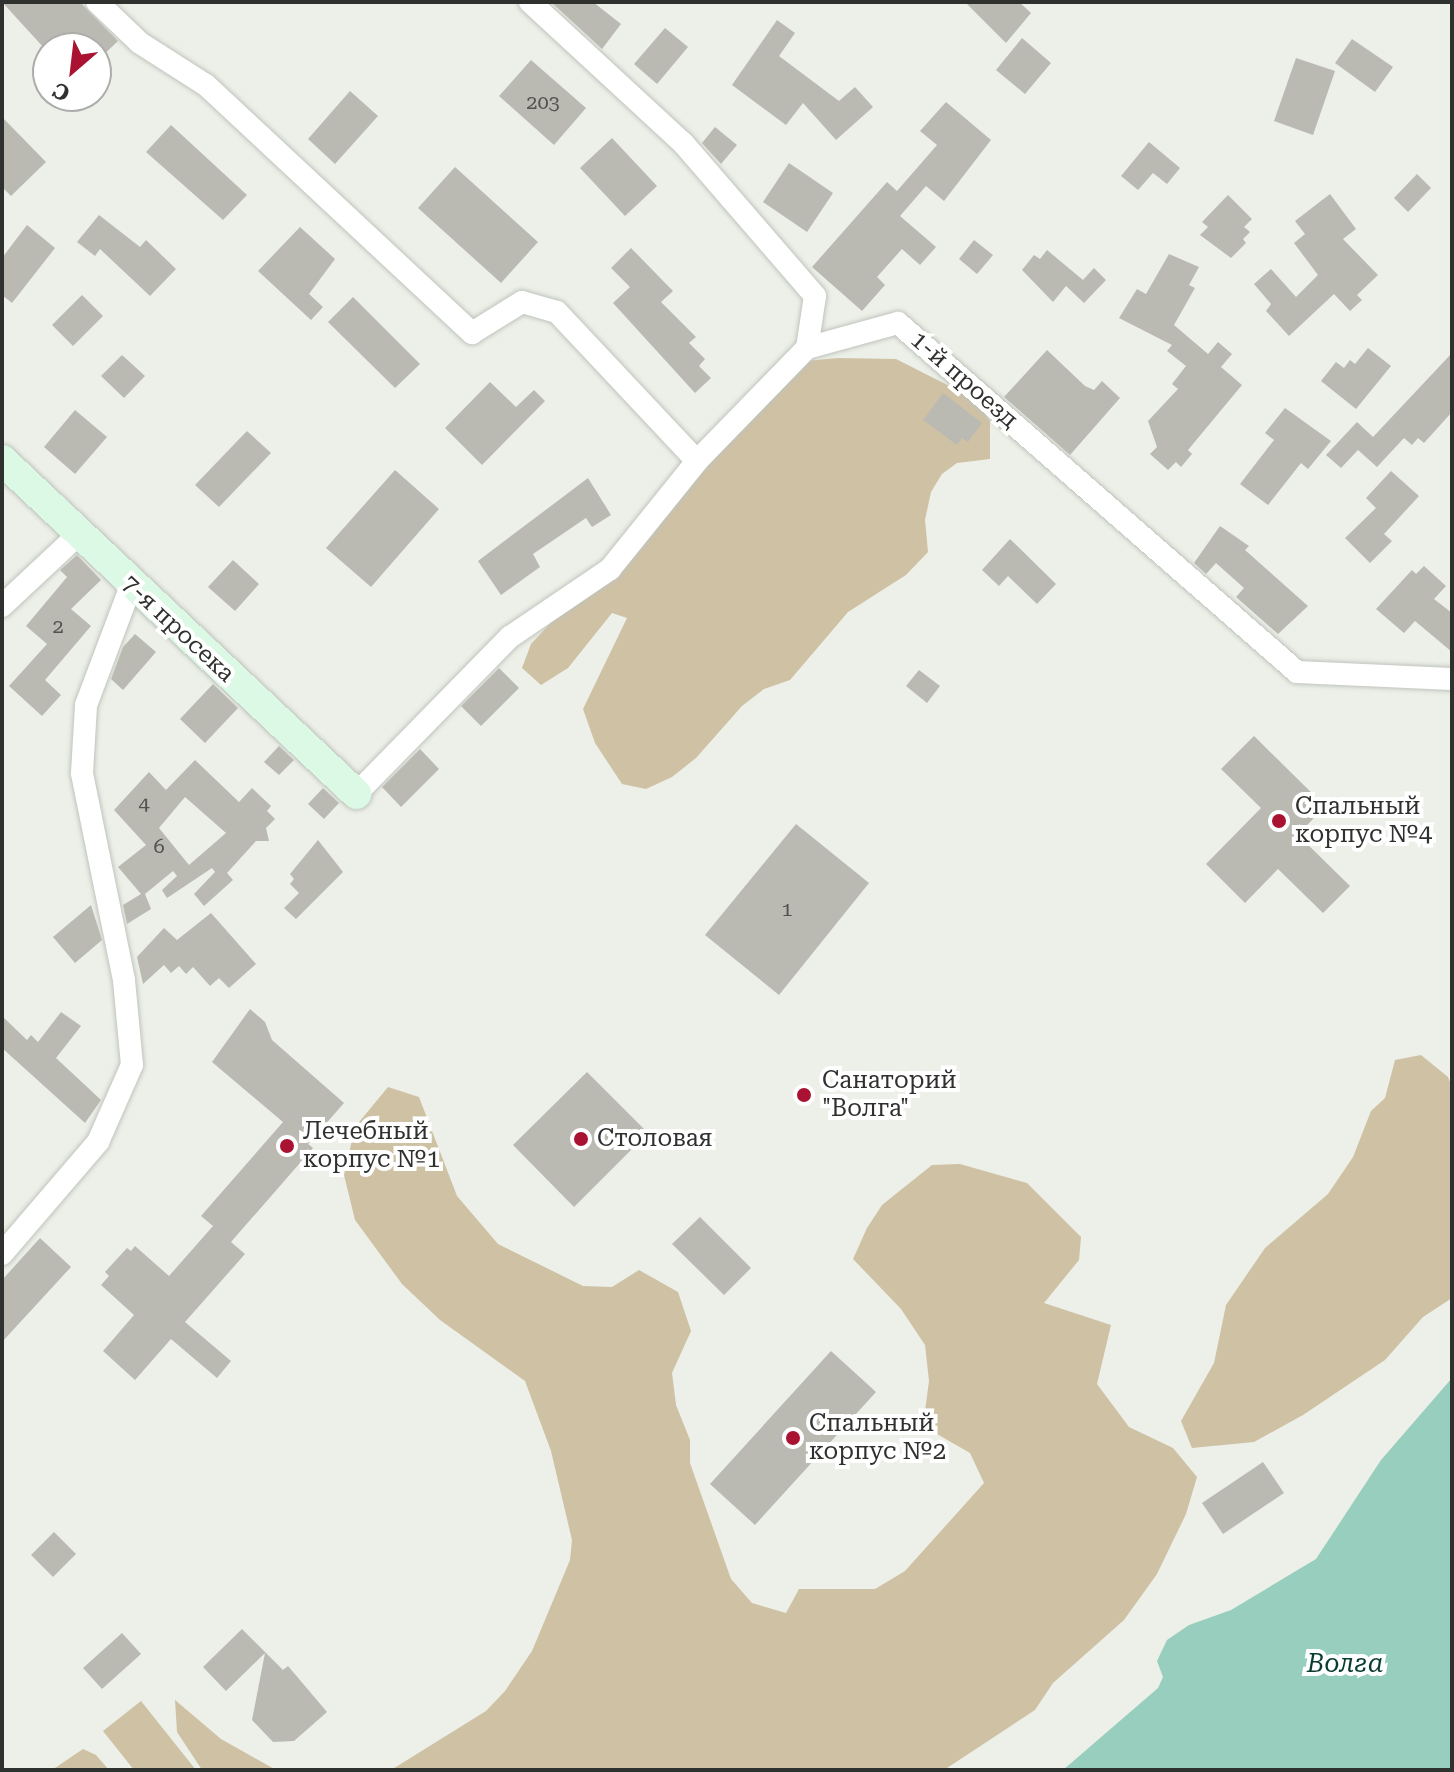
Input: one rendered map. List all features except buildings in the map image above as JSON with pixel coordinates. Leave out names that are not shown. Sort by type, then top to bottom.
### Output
[{"type":"street","points":[[97,2],[140,43],[206,85],[472,333],[522,302],[557,312],[697,461]]},
{"type":"street","points":[[356,794],[510,637],[610,569],[697,461],[807,348],[815,296],[683,143],[530,2]]},
{"type":"street","name":"1-й проезд","points":[[807,348],[898,323],[1297,672],[1452,679]]},
{"type":"street","name":"7-я просека","points":[[2,460],[131,586],[356,794]]},
{"type":"street","points":[[2,606],[78,535]]},
{"type":"street","points":[[2,1254],[98,1142],[132,1065],[124,980],[82,773],[86,705],[131,586]]},
{"type":"shaded area","points":[[838,358],[896,359],[973,398],[990,421],[990,459],[957,463],[942,474],[931,492],[925,520],[928,552],[906,575],[848,612],[790,680],[764,689],[742,706],[696,758],[672,777],[646,789],[622,784],[595,743],[583,709],[627,618],[612,613],[568,668],[541,685],[522,668],[531,644],[795,362]]},
{"type":"shaded area","points":[[1421,1055],[1448,1077],[1452,1087],[1452,1298],[1423,1317],[1385,1360],[1303,1415],[1254,1442],[1192,1448],[1181,1421],[1214,1363],[1226,1305],[1265,1248],[1328,1194],[1353,1157],[1371,1111],[1385,1098],[1395,1060]]},
{"type":"shaded area","points":[[388,1087],[419,1097],[457,1196],[498,1244],[583,1286],[612,1287],[639,1270],[678,1292],[691,1331],[672,1373],[676,1405],[690,1440],[690,1463],[731,1579],[752,1603],[786,1613],[799,1589],[875,1589],[905,1571],[984,1483],[970,1453],[923,1426],[929,1381],[925,1345],[901,1309],[853,1259],[867,1228],[882,1205],[932,1165],[960,1164],[1027,1183],[1081,1237],[1079,1260],[1044,1303],[1111,1325],[1097,1384],[1129,1427],[1173,1448],[1197,1477],[1186,1514],[1157,1574],[1124,1620],[1053,1683],[1035,1710],[944,1770],[391,1770],[486,1711],[505,1691],[532,1651],[570,1560],[572,1540],[551,1451],[525,1381],[440,1320],[402,1284],[355,1220],[344,1175],[355,1127]]},
{"type":"shaded area","points":[[175,1700],[221,1739],[276,1770],[202,1770],[177,1732]]},
{"type":"shaded area","points":[[141,1701],[196,1770],[134,1770],[103,1731]]},
{"type":"shaded area","points":[[83,1749],[96,1755],[109,1770],[52,1770]]},
{"type":"water","name":"Волга","points":[[1452,1378],[1452,1770],[1063,1770],[1158,1688],[1163,1677],[1157,1661],[1167,1640],[1189,1625],[1231,1610],[1316,1559],[1381,1460]]},
{"type":"place","name":"Спальный корпус №4","points":[[1279,821]]},
{"type":"place","name":"Санаторий \"Волга\"","points":[[804,1095]]},
{"type":"place","name":"Столовая","points":[[581,1139]]},
{"type":"place","name":"Лечебный корпус №1","points":[[287,1146]]},
{"type":"place","name":"Спальный корпус №2","points":[[793,1438]]}]
